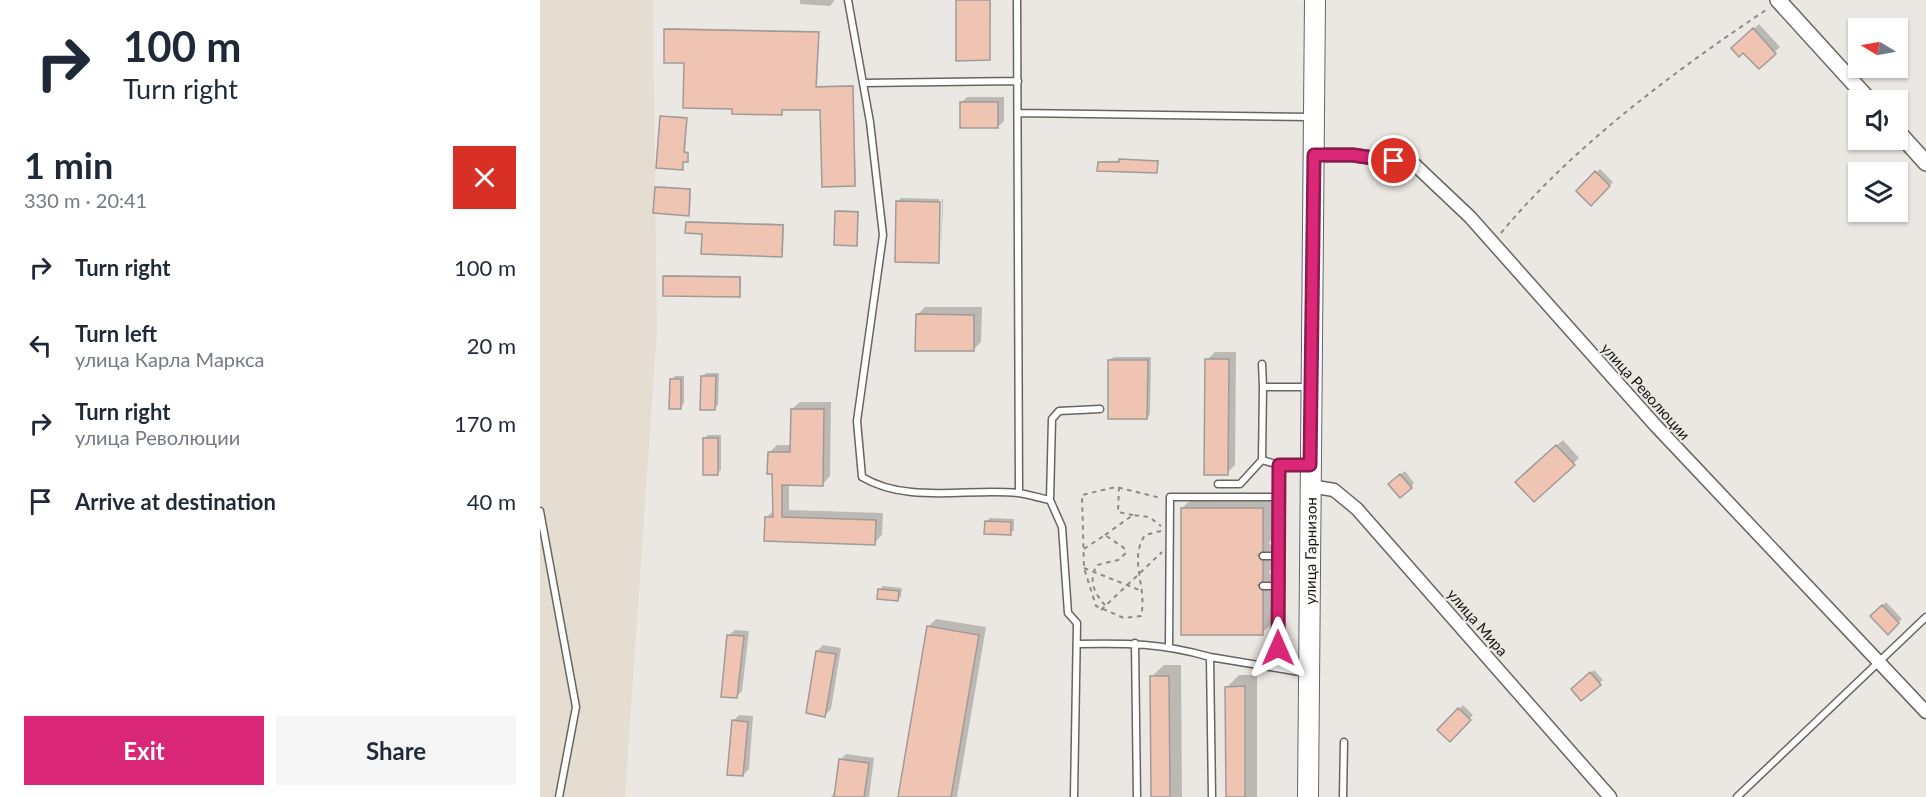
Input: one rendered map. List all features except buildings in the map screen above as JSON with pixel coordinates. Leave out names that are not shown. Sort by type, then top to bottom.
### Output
[{"type":"main road","name":"улица Гарнизон","points":[[1310,796],[1310,465],[1316,0]]},
{"type":"street","points":[[1779,1],[1860,90]]},
{"type":"street","points":[[1908,143],[1926,163]]},
{"type":"street","name":"улица Революции","points":[[1314,155],[1353,155],[1414,164],[1493,243],[1656,426],[1926,712]]},
{"type":"street","name":"улица Мира","points":[[1310,486],[1334,490],[1357,509],[1610,797]]},
{"type":"lane","points":[[848,0],[863,83],[882,235],[857,421],[862,477],[880,488],[942,494],[1019,493],[1050,500]]},
{"type":"lane","points":[[1017,0],[1019,493]]},
{"type":"lane","points":[[863,83],[1018,81]]},
{"type":"lane","points":[[1018,113],[1315,117]]},
{"type":"lane","points":[[1218,484],[1240,484],[1262,460],[1262,364]]},
{"type":"lane","points":[[1263,387],[1311,387]]},
{"type":"lane","points":[[1074,797],[1077,623],[1068,613],[1062,526],[1050,500],[1052,419],[1059,411],[1100,409]]},
{"type":"lane","points":[[1262,460],[1279,465],[1310,465]]},
{"type":"lane","points":[[1278,668],[1279,465]]},
{"type":"lane","points":[[1169,647],[1170,497],[1279,497]]},
{"type":"lane","points":[[540,511],[576,707],[559,797]]},
{"type":"lane","points":[[1263,556],[1279,556]]},
{"type":"lane","points":[[1263,586],[1278,586]]},
{"type":"lane","points":[[1737,797],[1926,617]]},
{"type":"lane","points":[[1077,644],[1135,643],[1169,647],[1210,657],[1310,674]]},
{"type":"lane","points":[[1135,643],[1137,797]]},
{"type":"lane","points":[[1210,657],[1212,797]]},
{"type":"lane","points":[[1343,797],[1344,742]]},
{"type":"path","points":[[1493,243],[1527,202],[1611,126],[1708,49],[1779,1]]},
{"type":"path","points":[[1119,487],[1118,512],[1149,517],[1167,530],[1145,535],[1142,540],[1137,561],[1142,591],[1141,616],[1124,618],[1096,606],[1084,568],[1083,495],[1119,487],[1170,500]]},
{"type":"path","points":[[1084,549],[1133,515]]},
{"type":"path","points":[[1105,535],[1124,548],[1126,553],[1118,560],[1097,565],[1093,572],[1094,589],[1105,605]]},
{"type":"path","points":[[1101,609],[1169,545]]},
{"type":"path","points":[[1084,568],[1142,591]]},
{"type":"shaded area","points":[[540,0],[653,0],[657,330],[625,797],[540,797]]},
{"type":"route","points":[[1278,648],[1279,465],[1310,465],[1314,155],[1353,155],[1394,161]]}]
